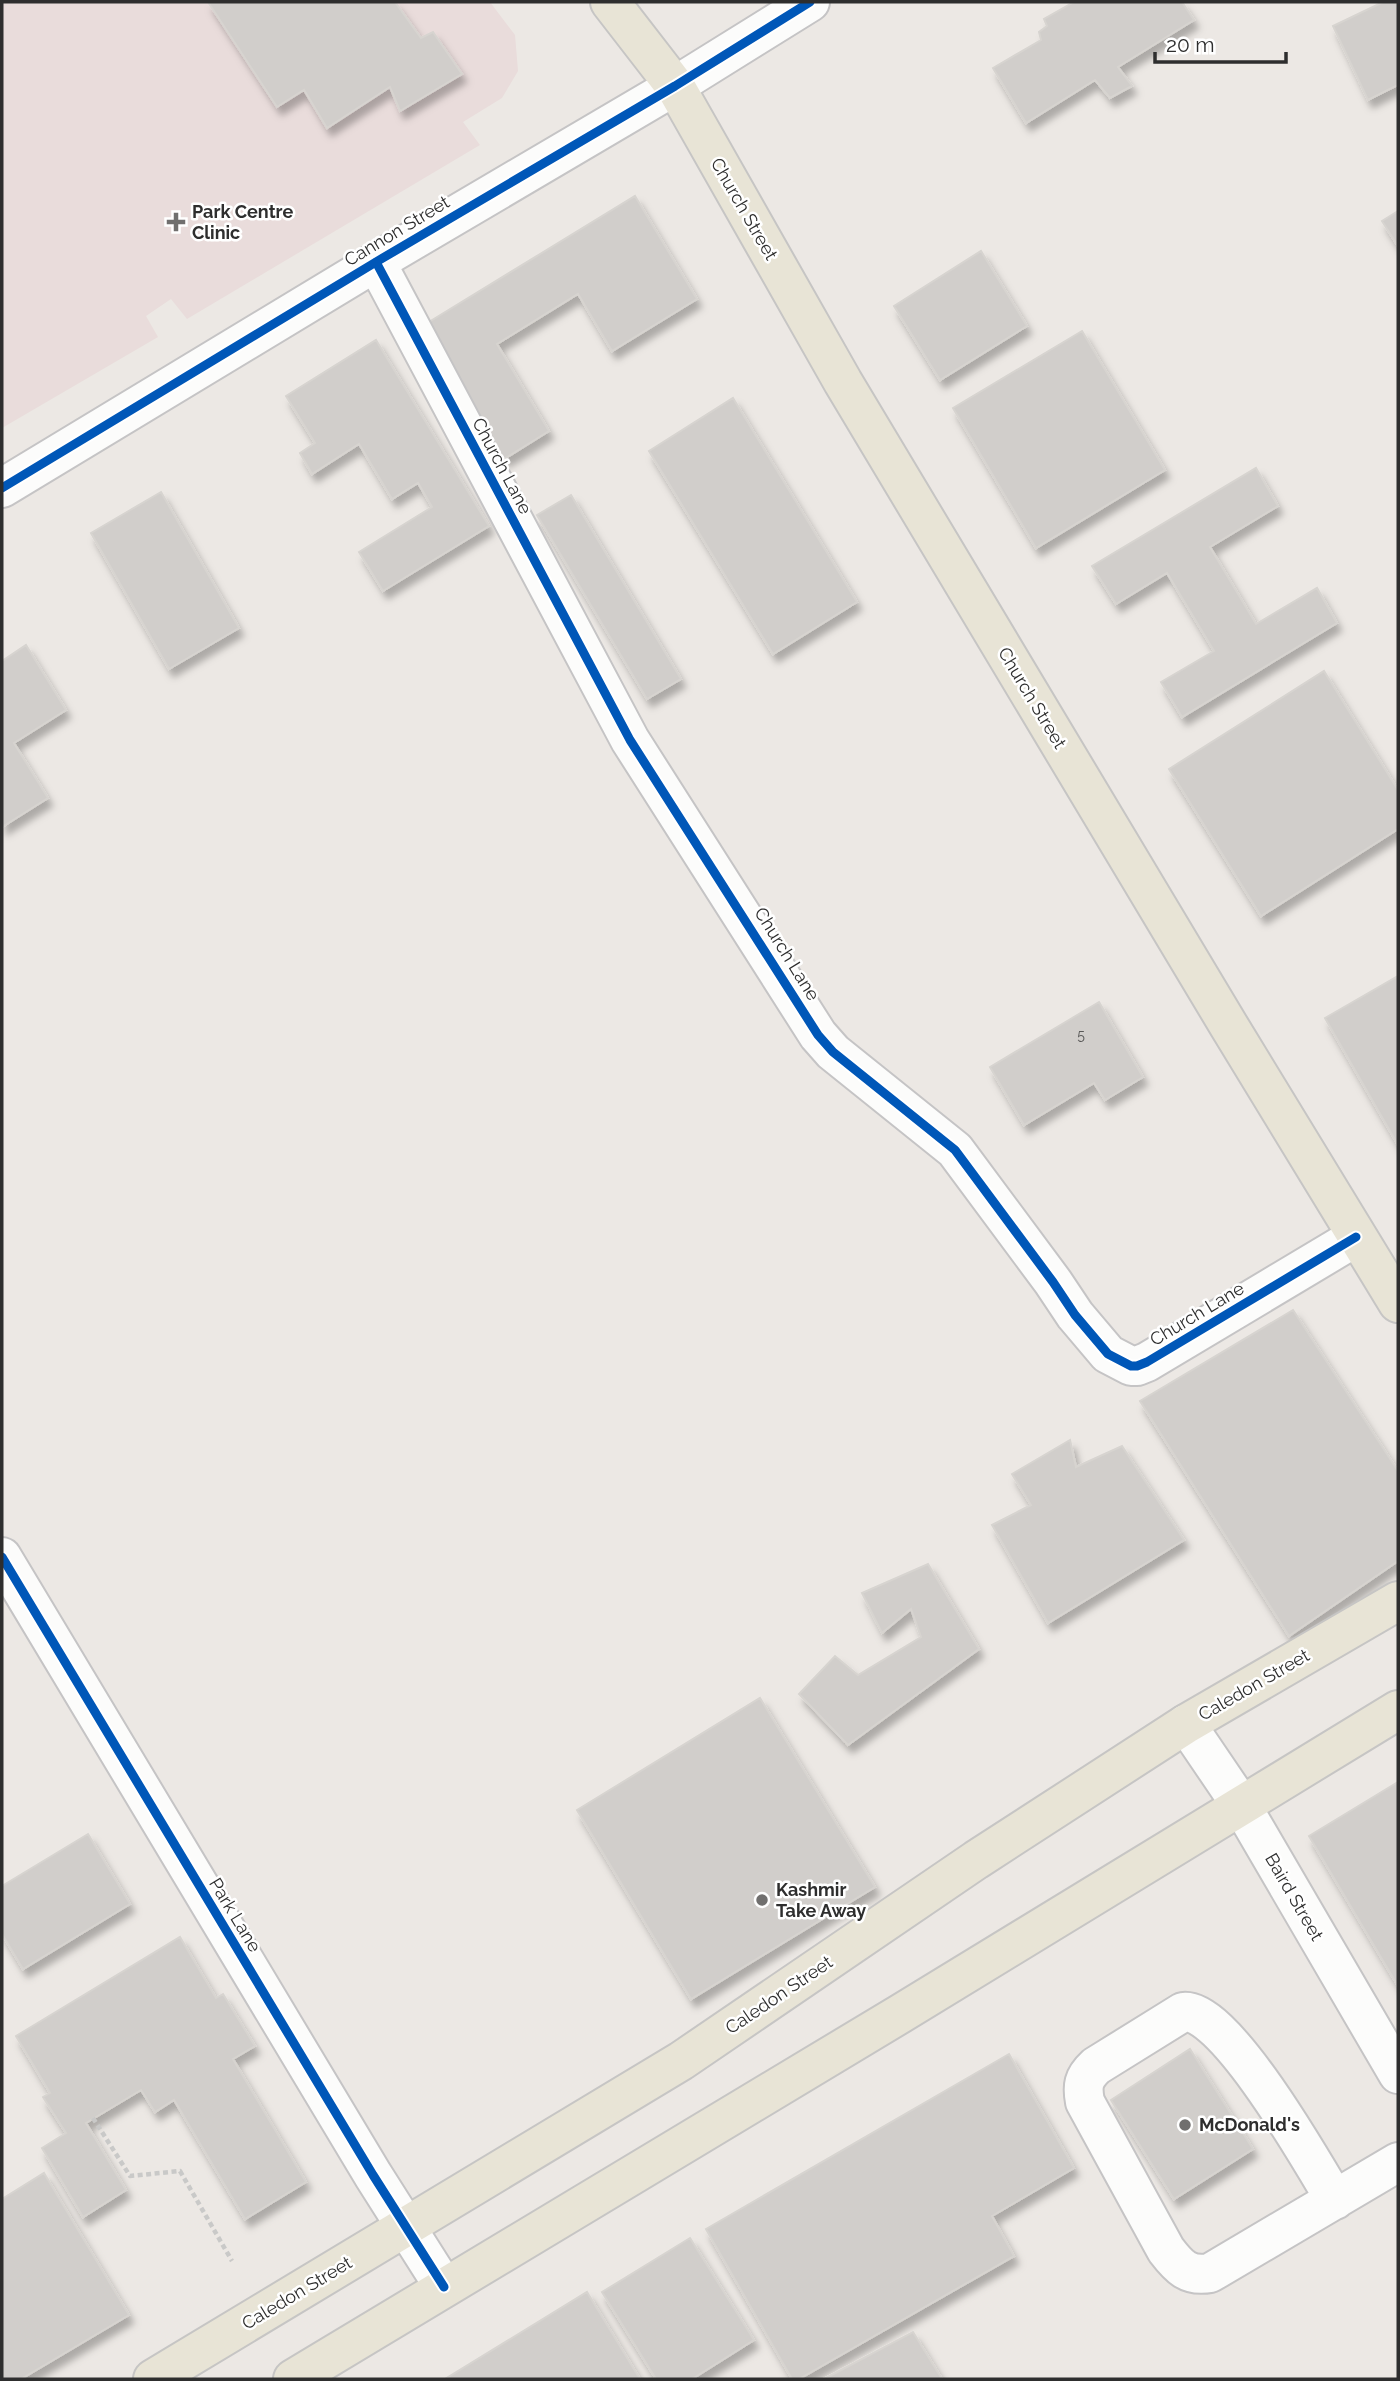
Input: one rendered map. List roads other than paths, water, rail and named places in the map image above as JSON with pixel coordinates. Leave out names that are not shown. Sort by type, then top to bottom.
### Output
[{"type":"main road","name":"Church Street","points":[[610,2],[675,86],[843,382],[1398,1303]]},
{"type":"main road","name":"Caledon Street","points":[[153,2379],[681,2061],[976,1860],[1186,1724],[1398,1601]]},
{"type":"main road","points":[[293,2379],[900,2014],[1398,1710]]},
{"type":"street","name":"Cannon Street","points":[[2,488],[376,262],[675,86],[810,2]]},
{"type":"street","name":"Church Lane","points":[[376,262],[630,740],[818,1034],[834,1052],[955,1150],[1075,1315],[1108,1354],[1130,1366],[1147,1362],[1356,1237]]},
{"type":"street","name":"Park Lane","points":[[2,1557],[103,1728],[444,2287]]},
{"type":"street","name":"Baird Street","points":[[1186,1724],[1241,1805],[1398,2074]]},
{"type":"street","points":[[1335,2200],[1277,2104],[1223,2035],[1196,2014],[1183,2012],[1096,2066],[1085,2077],[1085,2102],[1166,2250],[1183,2270],[1191,2274],[1210,2273],[1335,2200],[1398,2162]]},
{"type":"place","name":"Park Centre Clinic","points":[[176,222]]},
{"type":"place","name":"Kashmir Take Away","points":[[762,1900]]},
{"type":"place","name":"McDonald's","points":[[1185,2125]]}]
